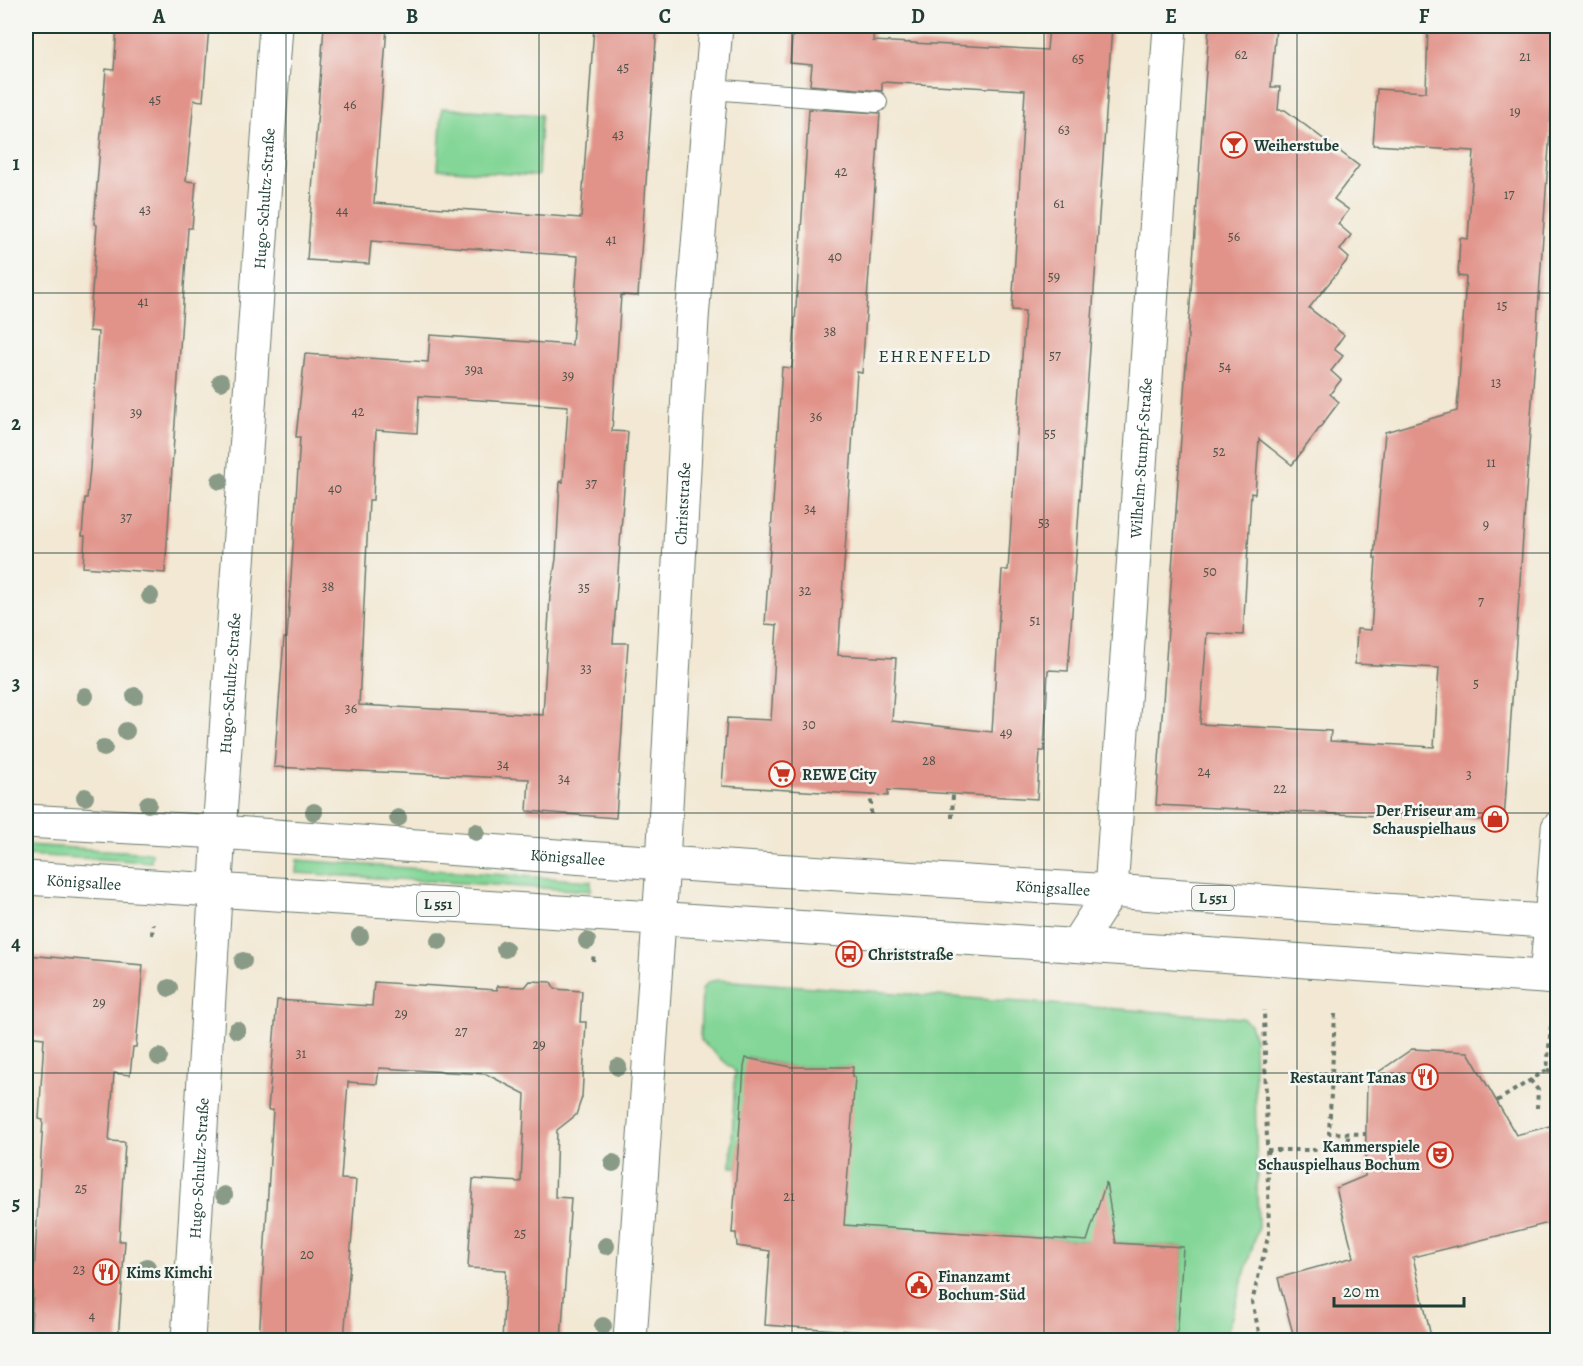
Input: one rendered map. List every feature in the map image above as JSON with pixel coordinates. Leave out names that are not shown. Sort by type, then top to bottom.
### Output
[{"type":"street","name":"Hugo-Schultz-Straße","points":[[188,1341],[219,832],[276,26]]},
{"type":"street","name":"Christstraße","points":[[630,1341],[663,863],[692,319],[716,26]]},
{"type":"street","name":"Wilhelm-Stumpf-Straße","points":[[1111,891],[1170,26]]},
{"type":"street","name":"Königsallee","points":[[26,821],[1554,922],[1552,978],[1076,945],[26,878]]},
{"type":"street","points":[[1554,922],[1557,828]]},
{"type":"street","name":"Königsallee","points":[[1076,945],[1111,891]]},
{"type":"lane","points":[[711,89],[877,102]]},
{"type":"path","points":[[952,818],[953,794]]},
{"type":"path","points":[[871,795],[871,814]]},
{"type":"path","points":[[1261,1341],[1251,1302],[1269,1233],[1264,1010]]},
{"type":"path","points":[[1335,1014],[1329,1133],[1366,1134]]},
{"type":"path","points":[[1547,1070],[1551,1026]]},
{"type":"path","points":[[1497,1101],[1547,1070],[1557,1071]]},
{"type":"path","points":[[1530,1080],[1538,1090],[1537,1108]]},
{"type":"path","points":[[1267,1150],[1348,1150],[1348,1134]]},
{"type":"green space","points":[[442,108],[541,115],[538,176],[438,169]]},
{"type":"green space","points":[[26,845],[152,853],[151,862],[26,855]]},
{"type":"green space","points":[[297,860],[591,881],[591,891],[296,873]]},
{"type":"green space","points":[[719,980],[1242,1018],[1250,1024],[1254,1037],[1258,1228],[1225,1340],[1177,1340],[1183,1247],[842,1225],[854,1077],[852,1077],[852,1067],[792,1067],[747,1057],[737,1167],[731,1167],[735,1071],[700,1040],[702,990],[709,982]]},
{"type":"building","points":[[117,26],[209,26],[203,101],[194,100],[186,181],[196,182],[192,228],[188,228],[165,573],[83,567],[85,536],[82,536],[90,468],[98,332],[89,331],[97,225],[94,224],[106,69],[114,70]]},
{"type":"building","points":[[324,26],[387,26],[374,203],[581,218],[594,26],[657,26],[638,296],[621,295],[612,431],[628,432],[613,643],[628,643],[616,818],[527,811],[529,779],[274,767],[284,638],[287,638],[300,437],[296,437],[305,354],[428,362],[430,335],[572,345],[578,256],[371,241],[369,264],[307,260]],"holes":[[[419,396],[568,406],[563,482],[560,481],[556,559],[550,595],[543,715],[359,705],[369,500],[373,500],[376,430],[417,433]]]},
{"type":"building","points":[[793,26],[874,26],[873,41],[1047,50],[1049,26],[1112,26],[1068,671],[1048,670],[1044,751],[1040,751],[1037,799],[888,790],[888,796],[722,786],[727,718],[771,720],[777,625],[765,624],[782,367],[792,368],[809,109],[880,113],[862,373],[857,372],[838,655],[896,658],[892,721],[992,732],[1002,570],[1008,570],[1025,311],[1012,310],[1025,90],[882,82],[882,91],[810,85],[812,65],[790,63]]},
{"type":"building","points":[[1209,26],[1276,26],[1271,87],[1280,87],[1278,110],[1285,110],[1359,166],[1334,199],[1349,210],[1338,224],[1351,235],[1340,250],[1349,258],[1309,308],[1344,335],[1334,349],[1343,356],[1331,371],[1341,380],[1330,394],[1339,402],[1292,465],[1259,439],[1255,494],[1251,493],[1243,635],[1207,633],[1200,724],[1331,731],[1330,741],[1434,747],[1439,668],[1355,664],[1357,629],[1371,630],[1376,558],[1374,558],[1385,432],[1457,411],[1466,277],[1458,276],[1460,238],[1468,239],[1474,151],[1373,145],[1377,89],[1426,92],[1428,26],[1557,26],[1504,821],[1156,805]]},
{"type":"building","points":[[26,955],[143,965],[136,1047],[133,1047],[130,1075],[114,1073],[109,1141],[125,1142],[119,1241],[125,1241],[118,1341],[30,1341],[43,1120],[39,1119],[44,1038],[26,1036]]},
{"type":"building","points":[[530,981],[551,982],[555,989],[582,991],[580,1022],[586,1022],[582,1097],[576,1115],[557,1130],[555,1197],[571,1198],[561,1341],[502,1341],[506,1270],[468,1268],[473,1179],[521,1182],[525,1094],[486,1074],[379,1068],[377,1084],[348,1082],[341,1179],[356,1180],[344,1341],[259,1341],[273,1110],[268,1110],[277,1000],[372,1006],[374,982],[497,990],[497,986],[525,987]]},
{"type":"building","name":"Kammerspiele Schauspielhaus Bochum","points":[[1412,1049],[1468,1052],[1516,1135],[1557,1124],[1557,1221],[1413,1257],[1432,1341],[1295,1341],[1278,1278],[1354,1257],[1336,1188],[1365,1176],[1367,1080]]},
{"type":"building","points":[[746,1058],[792,1067],[853,1067],[852,1077],[855,1077],[844,1225],[1087,1241],[1106,1182],[1116,1243],[1183,1247],[1177,1341],[994,1341],[765,1325],[770,1251],[737,1246],[736,1233],[732,1233]]},
{"type":"place","name":"Weiherstube","points":[[1234,145]]},
{"type":"place","name":"REWE City","points":[[782,774]]},
{"type":"place","name":"Der Friseur am Schauspielhaus","points":[[1495,819]]},
{"type":"place","name":"Christstraße","points":[[849,954]]},
{"type":"place","name":"Restaurant Tanas","points":[[1425,1077]]},
{"type":"place","name":"Kammerspiele Schauspielhaus Bochum","points":[[1440,1155]]},
{"type":"place","name":"Kims Kimchi","points":[[106,1272]]},
{"type":"place","name":"Finanzamt Bochum-Süd","points":[[919,1285]]},
{"type":"district","name":"EHRENFELD","points":[[935,356]]}]
